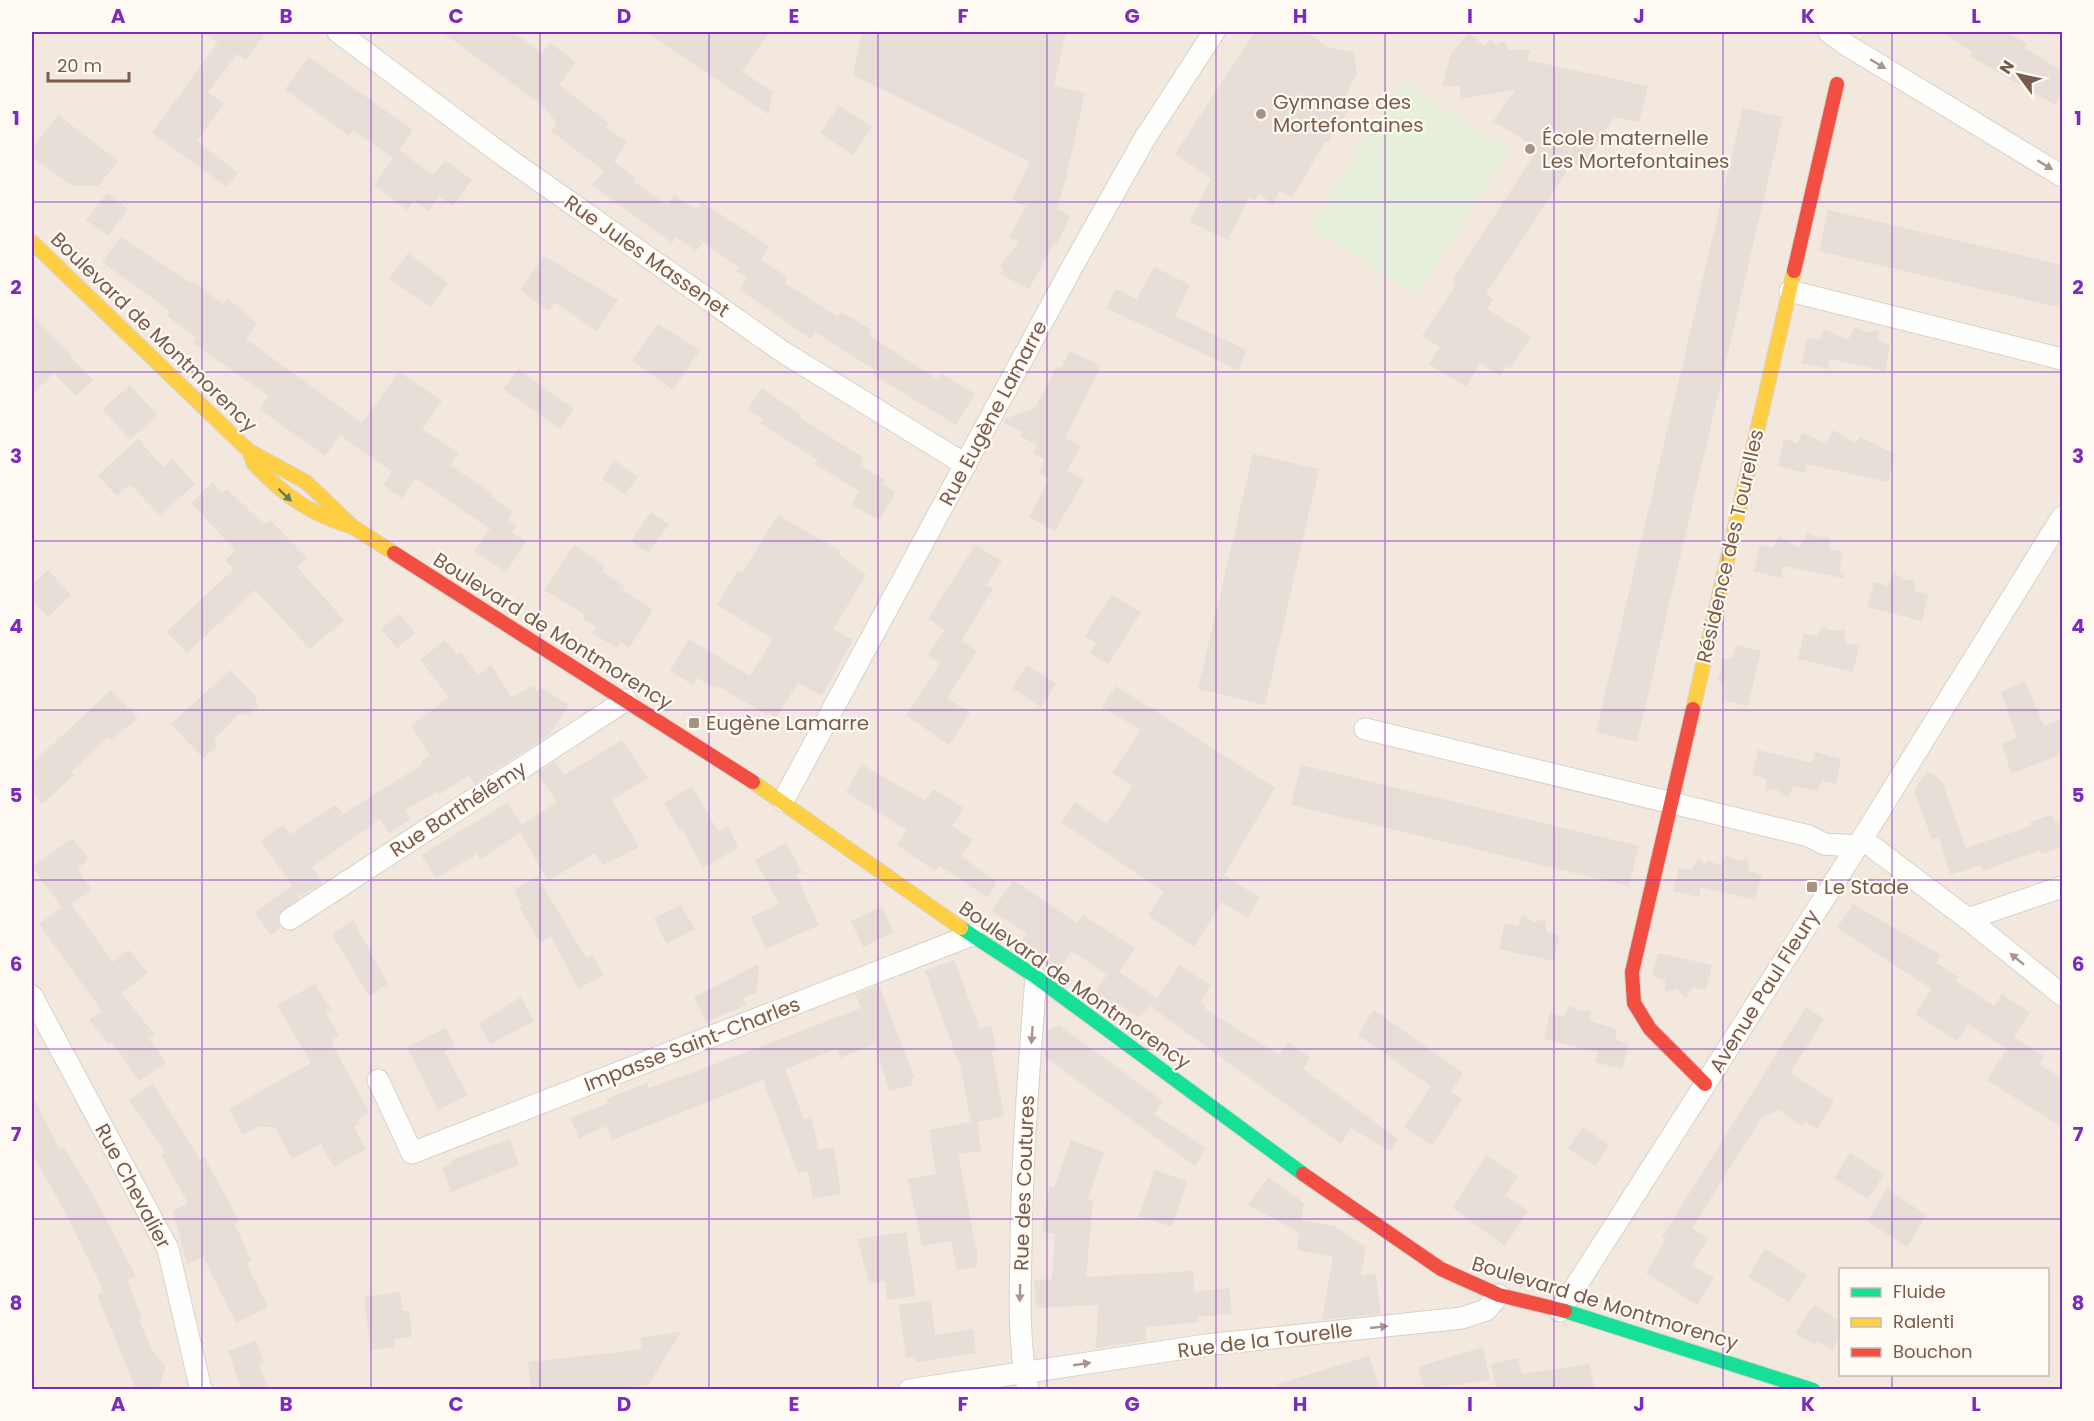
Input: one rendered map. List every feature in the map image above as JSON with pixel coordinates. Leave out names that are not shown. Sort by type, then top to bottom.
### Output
[{"type":"street","name":"Rue Jules Massenet","points":[[338,32],[507,158],[783,352],[966,465]]},
{"type":"street","name":"Rue Eugène Lamarre","points":[[783,801],[1082,249],[1145,138],[1214,32]]},
{"type":"street","points":[[1829,32],[2062,176]]},
{"type":"street","name":"Résidence des Tourelles","points":[[1705,1084],[1650,1029],[1634,1003],[1632,972],[1837,84]]},
{"type":"street","name":"Boulevard de Montmorency","points":[[32,242],[249,450],[279,464],[313,485],[352,527],[783,801],[972,935],[1036,977],[1336,1198],[1441,1269],[1499,1295],[1675,1344],[1813,1389]]},
{"type":"street","points":[[1790,291],[2062,359]]},
{"type":"street","name":"Boulevard de Montmorency","points":[[249,450],[254,464],[297,506],[323,520],[352,527]]},
{"type":"street","name":"Avenue Paul Fleury","points":[[1560,1311],[1859,843],[2062,517]]},
{"type":"street","name":"Rue Barthélémy","points":[[290,919],[626,700]]},
{"type":"street","points":[[1365,729],[1671,801],[1809,836],[1824,844],[1859,843],[1968,919],[2062,995]]},
{"type":"street","points":[[1968,919],[2062,887]]},
{"type":"street","name":"Impasse Saint-Charles","points":[[378,1080],[412,1153],[972,935]]},
{"type":"street","name":"Rue des Coutures","points":[[1026,1381],[1020,1305],[1022,1198],[1036,977]]},
{"type":"street","name":"Rue Chevalier","points":[[32,996],[168,1249],[201,1389]]},
{"type":"street","name":"Rue de la Tourelle","points":[[909,1389],[1026,1381],[1206,1345],[1462,1318],[1486,1310],[1499,1295]]},
{"type":"shaded area","points":[[32,32],[2062,32],[2062,1389],[32,1389]]},
{"type":"green space","points":[[1403,82],[1509,151],[1416,295],[1310,227]]},
{"type":"building","points":[[202,32],[266,32],[246,60],[237,54],[208,92],[224,104],[197,141],[238,173],[227,187],[152,133],[218,42]]},
{"type":"building","points":[[442,32],[512,32],[542,53],[550,43],[576,62],[559,85],[609,123],[606,127],[627,142],[614,161],[635,178],[633,181],[667,205],[674,195],[696,210],[702,202],[769,246],[761,259],[788,278],[785,283],[838,317],[841,312],[872,330],[869,335],[938,380],[942,374],[975,394],[956,425],[872,374],[875,370],[815,332],[811,339],[740,290],[747,278],[736,271],[739,268],[703,242],[696,251],[676,237],[672,243],[592,185],[604,171],[551,131],[557,123],[543,106]]},
{"type":"building","points":[[646,32],[770,32],[742,71],[773,92],[768,114]]},
{"type":"building","points":[[862,32],[1066,32],[1054,86],[1085,93],[1058,204],[1060,205],[1058,209],[1070,216],[1057,244],[1054,243],[1029,289],[1000,274],[1004,269],[1000,266],[1019,242],[1009,237],[1026,206],[1012,199],[1030,162],[853,75]]},
{"type":"building","points":[[1255,32],[1308,32],[1326,47],[1353,52],[1357,73],[1344,99],[1352,105],[1329,141],[1325,142],[1292,198],[1280,190],[1273,204],[1259,194],[1255,200],[1249,197],[1228,240],[1190,222],[1211,178],[1175,154]]},
{"type":"building","points":[[1469,32],[1483,46],[1491,40],[1495,45],[1505,41],[1509,50],[1530,50],[1527,60],[1648,86],[1639,122],[1614,117],[1582,168],[1573,162],[1486,294],[1493,299],[1487,309],[1531,337],[1511,367],[1505,368],[1500,376],[1480,363],[1466,387],[1429,364],[1440,347],[1422,336],[1455,286],[1453,279],[1538,149],[1493,121],[1515,90],[1460,99],[1460,86],[1442,86],[1451,54]]},
{"type":"building","points":[[1941,32],[2008,32],[2027,44],[2025,48],[2062,71],[2062,94],[2055,105],[1970,56],[1973,52]]},
{"type":"building","points":[[309,57],[413,130],[393,158],[354,131],[349,136],[285,89]]},
{"type":"building","points":[[839,106],[872,127],[853,155],[820,133]]},
{"type":"building","points":[[1743,108],[1783,117],[1637,742],[1596,732]]},
{"type":"building","points":[[58,115],[118,161],[98,186],[72,186],[32,157],[32,149]]},
{"type":"building","points":[[399,150],[433,175],[445,160],[472,180],[453,206],[439,196],[428,211],[414,200],[407,210],[374,185]]},
{"type":"building","points":[[107,193],[128,209],[108,236],[86,220]]},
{"type":"building","points":[[1828,210],[2062,265],[2062,308],[1819,251]]},
{"type":"building","points":[[121,237],[191,283],[193,281],[223,304],[227,298],[257,323],[246,339],[362,423],[399,372],[442,401],[422,429],[459,453],[450,465],[493,494],[491,496],[513,512],[508,520],[517,526],[512,532],[526,542],[506,572],[474,551],[490,529],[416,478],[402,498],[383,485],[392,472],[340,435],[325,456],[259,409],[269,396],[193,343],[197,338],[167,316],[170,311],[102,262]]},
{"type":"building","points":[[408,253],[448,283],[431,307],[389,279]]},
{"type":"building","points":[[544,256],[618,300],[596,331],[555,302],[549,311],[520,290]]},
{"type":"building","points":[[1154,267],[1190,285],[1175,316],[1247,350],[1238,370],[1106,308],[1116,289],[1137,299]]},
{"type":"building","points":[[32,315],[93,380],[76,396],[54,373],[32,394]]},
{"type":"building","points":[[658,324],[700,350],[673,390],[632,360]]},
{"type":"building","points":[[1855,326],[1865,332],[1878,330],[1878,341],[1890,345],[1885,371],[1830,359],[1828,369],[1802,363],[1807,338],[1820,340],[1824,329],[1848,340]]},
{"type":"building","points":[[1070,351],[1101,366],[1065,438],[1081,446],[1067,471],[1084,480],[1055,531],[1029,517],[1049,479],[1039,473],[1045,460],[1033,453],[1037,445],[1020,436],[1022,432],[1003,422],[1005,419],[1035,408],[1057,366],[1061,368]]},
{"type":"building","points":[[518,369],[574,409],[560,429],[503,389]]},
{"type":"building","points":[[130,385],[157,415],[130,440],[103,409]]},
{"type":"building","points":[[762,388],[802,416],[800,418],[864,458],[860,465],[885,480],[882,484],[896,492],[879,520],[852,505],[859,491],[815,464],[818,460],[760,423],[763,419],[748,409]]},
{"type":"building","points":[[1833,430],[1856,443],[1860,437],[1895,454],[1888,482],[1807,464],[1805,473],[1778,466],[1784,439],[1797,443],[1802,432],[1826,444]]},
{"type":"building","points":[[138,439],[163,467],[172,458],[195,484],[160,515],[130,484],[117,496],[98,475]]},
{"type":"building","points":[[1253,454],[1319,469],[1265,705],[1198,689]]},
{"type":"building","points":[[614,460],[638,477],[625,494],[602,479]]},
{"type":"building","points":[[213,482],[222,493],[227,489],[264,525],[270,520],[307,558],[297,567],[344,620],[310,649],[255,590],[187,653],[166,632],[234,569],[225,560],[236,551],[191,503]]},
{"type":"building","points":[[651,512],[669,524],[648,553],[631,541]]},
{"type":"building","points":[[778,515],[840,551],[839,554],[866,575],[833,629],[853,640],[822,696],[798,683],[776,717],[769,713],[767,715],[718,686],[716,689],[697,678],[693,685],[670,671],[689,639],[750,676],[773,639],[717,605],[738,570],[742,573]]},
{"type":"building","points":[[1808,532],[1818,538],[1829,537],[1829,549],[1843,552],[1839,572],[1844,576],[1843,578],[1783,566],[1781,578],[1754,571],[1760,545],[1773,548],[1779,536],[1799,548]]},
{"type":"building","points":[[574,545],[605,566],[602,571],[625,587],[623,590],[653,610],[629,648],[621,642],[617,648],[592,633],[597,627],[583,619],[583,613],[544,590]]},
{"type":"building","points":[[975,545],[1002,561],[986,585],[993,589],[961,640],[977,651],[947,698],[970,713],[949,745],[906,715],[940,664],[928,655],[945,630],[928,619]]},
{"type":"building","points":[[48,570],[71,595],[48,617],[32,600],[32,585]]},
{"type":"building","points":[[1894,573],[1903,580],[1914,579],[1915,591],[1928,595],[1922,621],[1867,607],[1874,582],[1888,586]]},
{"type":"building","points":[[1112,595],[1141,612],[1108,664],[1090,653],[1096,643],[1085,636]]},
{"type":"building","points":[[399,614],[415,633],[397,648],[381,629]]},
{"type":"building","points":[[1822,626],[1832,631],[1845,629],[1845,643],[1859,646],[1853,672],[1798,659],[1804,634],[1818,636]]},
{"type":"building","points":[[445,640],[457,655],[461,653],[478,675],[491,665],[512,698],[531,686],[537,691],[540,687],[569,705],[549,735],[474,784],[469,775],[440,794],[437,792],[405,810],[411,819],[389,833],[380,819],[312,867],[322,883],[300,897],[261,841],[283,824],[290,834],[336,805],[343,814],[422,765],[421,762],[430,755],[411,726],[449,697],[420,660]]},
{"type":"building","points":[[1736,645],[1761,651],[1748,706],[1723,700],[1726,685],[1717,680],[1721,671],[1722,659],[1732,659]]},
{"type":"building","points":[[1027,665],[1056,684],[1041,707],[1012,688]]},
{"type":"building","points":[[230,670],[254,694],[258,707],[248,715],[242,713],[237,716],[215,739],[216,747],[203,758],[171,724]]},
{"type":"building","points":[[2025,681],[2044,726],[2062,719],[2062,754],[2011,774],[2002,743],[2017,738],[2001,692]]},
{"type":"building","points":[[1116,686],[1275,788],[1224,875],[1260,898],[1247,918],[1222,902],[1194,947],[1148,915],[1164,892],[1061,822],[1075,802],[1107,824],[1133,786],[1112,773],[1141,730],[1102,707]]},
{"type":"building","points":[[111,690],[138,718],[111,740],[108,737],[71,772],[74,775],[42,804],[32,792],[32,764]]},
{"type":"building","points":[[622,740],[648,778],[612,800],[639,847],[603,865],[595,853],[548,881],[520,832],[480,860],[477,854],[436,878],[421,855],[507,803],[522,825],[557,802],[537,773],[555,762],[564,775]]},
{"type":"building","points":[[1758,750],[1812,763],[1815,752],[1841,759],[1836,784],[1823,781],[1817,791],[1794,786],[1787,797],[1775,789],[1766,791],[1766,779],[1752,775]]},
{"type":"building","points":[[861,764],[925,801],[934,789],[964,808],[952,826],[973,840],[961,856],[997,883],[987,897],[940,866],[935,871],[897,845],[907,830],[846,792]]},
{"type":"building","points":[[1301,765],[1639,846],[1629,886],[1291,805]]},
{"type":"building","points":[[1927,771],[1942,781],[1966,848],[2031,826],[2030,822],[2052,815],[2054,822],[2062,820],[2062,847],[2041,854],[2040,850],[1983,871],[1981,865],[1950,875],[1939,837],[1932,839],[1914,791]]},
{"type":"building","points":[[692,786],[718,831],[728,826],[738,848],[703,868],[682,829],[680,831],[664,803]]},
{"type":"building","points":[[72,838],[88,858],[78,869],[91,889],[71,904],[113,962],[129,950],[148,973],[121,993],[155,1035],[149,1039],[166,1063],[139,1081],[112,1042],[109,1044],[89,1020],[102,1011],[39,924],[62,907],[32,867]]},
{"type":"building","points":[[786,843],[802,872],[796,875],[819,925],[766,949],[751,917],[779,904],[755,860]]},
{"type":"building","points":[[1726,855],[1737,861],[1748,859],[1749,871],[1762,875],[1755,900],[1701,887],[1699,897],[1673,891],[1679,868],[1691,870],[1698,859],[1706,864],[1707,860],[1721,866]]},
{"type":"building","points":[[537,876],[586,958],[592,955],[604,975],[578,989],[551,936],[540,943],[519,907],[522,905],[514,890]]},
{"type":"building","points":[[1013,880],[1077,923],[1083,915],[1135,948],[1119,972],[1157,998],[1180,965],[1211,986],[1200,1002],[1206,1005],[1204,1008],[1279,1055],[1288,1042],[1310,1058],[1303,1069],[1398,1139],[1390,1151],[1351,1128],[1341,1144],[1151,1007],[1157,999],[1138,1017],[1119,1005],[1116,1010],[1094,994],[1107,975],[1072,951],[1059,971],[1020,943],[1027,933],[992,911]]},
{"type":"building","points":[[292,886],[299,898],[279,913],[277,920],[281,927],[271,935],[255,913]]},
{"type":"building","points":[[1853,904],[1941,955],[1936,963],[1958,977],[1956,981],[1994,1006],[2002,994],[2030,1013],[2014,1037],[2044,1056],[2039,1064],[2062,1078],[2062,1127],[1987,1080],[2007,1049],[1968,1024],[1957,1041],[1915,1014],[1932,989],[1837,928]]},
{"type":"building","points":[[681,905],[695,929],[666,944],[654,918]]},
{"type":"building","points":[[882,907],[893,932],[863,947],[851,921]]},
{"type":"building","points":[[1522,915],[1534,922],[1545,919],[1546,932],[1559,936],[1553,961],[1499,949],[1505,923],[1518,927]]},
{"type":"building","points":[[353,920],[388,984],[369,996],[332,934]]},
{"type":"building","points":[[1658,953],[1712,965],[1706,990],[1693,987],[1686,998],[1677,989],[1665,992],[1665,980],[1652,976]]},
{"type":"building","points":[[954,960],[980,1029],[991,1026],[997,1051],[992,1052],[1004,1116],[977,1122],[981,1151],[958,1154],[977,1253],[977,1267],[957,1270],[951,1241],[922,1246],[908,1179],[936,1174],[929,1130],[971,1122],[960,1065],[925,971]]},
{"type":"building","points":[[759,964],[757,992],[743,998],[746,1005],[706,1022],[694,997]]},
{"type":"building","points":[[315,984],[331,1009],[326,1012],[339,1036],[333,1039],[332,1044],[369,1112],[358,1119],[360,1123],[354,1127],[366,1149],[334,1167],[321,1144],[292,1159],[275,1127],[258,1127],[243,1135],[229,1109],[311,1063],[277,1005]]},
{"type":"building","points":[[879,985],[914,1077],[911,1078],[913,1085],[889,1091],[875,1044],[840,1058],[837,1049],[785,1069],[804,1119],[811,1117],[819,1150],[834,1147],[841,1194],[813,1199],[808,1171],[798,1173],[763,1080],[612,1140],[606,1126],[579,1138],[570,1118],[609,1103],[606,1099],[647,1083],[649,1088],[861,1008],[855,994]]},
{"type":"building","points":[[521,997],[534,1021],[490,1044],[479,1024]]},
{"type":"building","points":[[1569,1006],[1580,1011],[1591,1010],[1590,1021],[1616,1029],[1616,1040],[1629,1044],[1622,1069],[1595,1062],[1598,1052],[1544,1039],[1550,1013],[1564,1017]]},
{"type":"building","points":[[1806,1007],[1824,1019],[1790,1073],[1834,1101],[1817,1129],[1805,1122],[1802,1126],[1779,1110],[1762,1117],[1692,1228],[1708,1239],[1692,1265],[1714,1278],[1697,1305],[1646,1273],[1666,1239],[1662,1237]]},
{"type":"building","points":[[1374,1010],[1463,1073],[1451,1092],[1462,1099],[1432,1145],[1404,1127],[1431,1086],[1358,1035]]},
{"type":"building","points":[[1059,1025],[1163,1101],[1154,1114],[1206,1148],[1195,1166],[1045,1057],[1046,1031]]},
{"type":"building","points":[[446,1028],[455,1046],[444,1052],[468,1095],[438,1110],[407,1047]]},
{"type":"building","points":[[153,1084],[200,1160],[205,1158],[239,1221],[234,1223],[252,1261],[246,1263],[268,1307],[236,1323],[203,1257],[187,1264],[173,1211],[188,1203],[161,1155],[166,1153],[129,1100]]},
{"type":"building","points":[[32,1095],[60,1150],[64,1148],[93,1195],[136,1276],[127,1280],[142,1318],[139,1320],[151,1348],[165,1367],[159,1389],[136,1389],[97,1295],[104,1292],[63,1208],[32,1154]]},
{"type":"building","points":[[1583,1127],[1609,1145],[1595,1166],[1568,1148]]},
{"type":"building","points":[[510,1139],[519,1165],[451,1192],[442,1167],[453,1163],[451,1160]]},
{"type":"building","points":[[1071,1140],[1104,1152],[1088,1199],[1093,1201],[1086,1277],[1193,1271],[1195,1292],[1229,1288],[1232,1314],[1198,1317],[1199,1322],[1147,1327],[1145,1341],[1096,1348],[1098,1305],[1036,1308],[1034,1280],[1052,1279],[1055,1234],[1043,1232],[1049,1186],[1054,1188]]},
{"type":"building","points":[[1850,1153],[1884,1174],[1868,1199],[1834,1178]]},
{"type":"building","points":[[1486,1155],[1518,1176],[1505,1195],[1528,1211],[1505,1246],[1453,1208]]},
{"type":"building","points":[[1155,1170],[1187,1181],[1172,1227],[1139,1216]]},
{"type":"building","points":[[1268,1177],[1304,1203],[1301,1220],[1334,1226],[1366,1247],[1361,1275],[1376,1274],[1381,1314],[1322,1320],[1333,1257],[1297,1250],[1299,1232],[1248,1205]]},
{"type":"building","points":[[1887,1189],[1926,1215],[1907,1247],[1867,1221]]},
{"type":"building","points":[[906,1232],[916,1296],[887,1300],[885,1281],[869,1283],[857,1239]]},
{"type":"building","points":[[1765,1249],[1807,1275],[1789,1302],[1748,1277]]},
{"type":"building","points":[[400,1292],[403,1311],[409,1311],[412,1337],[394,1339],[395,1347],[371,1350],[364,1297]]},
{"type":"building","points":[[931,1300],[935,1335],[973,1329],[976,1353],[916,1362],[915,1356],[906,1358],[899,1305]]},
{"type":"building","points":[[1814,1305],[1839,1320],[1839,1338],[1832,1350],[1817,1341],[1815,1345],[1795,1333]]},
{"type":"building","points":[[681,1332],[648,1385],[614,1389],[531,1389],[528,1362],[637,1350],[642,1348],[640,1338]]},
{"type":"building","points":[[256,1341],[264,1363],[259,1365],[268,1389],[241,1389],[228,1351]]},
{"type":"building","points":[[1483,1347],[1490,1380],[1424,1389],[1418,1367]]},
{"type":"building","points":[[1369,1356],[1380,1389],[1278,1389],[1277,1384]]},
{"type":"building","points":[[1518,1358],[1522,1374],[1590,1364],[1594,1389],[1496,1389],[1491,1364]]},
{"type":"traffic: fast","points":[[961,928],[1036,977],[1303,1174]]},
{"type":"traffic: fast","points":[[1565,1311],[1813,1390]]},
{"type":"traffic: slow","points":[[32,242],[249,451],[306,482],[353,527],[394,553]]},
{"type":"traffic: slow","points":[[1693,709],[1794,271]]},
{"type":"traffic: slow","points":[[251,456],[254,464],[265,475],[299,503],[353,527]]},
{"type":"traffic: slow","points":[[753,782],[961,928]]},
{"type":"traffic: jam","points":[[1794,271],[1837,84]]},
{"type":"traffic: jam","points":[[394,553],[753,782]]},
{"type":"traffic: jam","points":[[1693,709],[1632,972],[1634,1003],[1650,1029],[1705,1084]]},
{"type":"traffic: jam","points":[[1303,1174],[1441,1269],[1499,1295],[1565,1311]]},
{"type":"place","name":"Gymnase des Mortefontaines","points":[[1261,114]]},
{"type":"place","name":"École maternelle Les Mortefontaines","points":[[1530,149]]},
{"type":"place","name":"Eugène Lamarre","points":[[694,723]]},
{"type":"place","name":"Le Stade","points":[[1812,887]]}]
